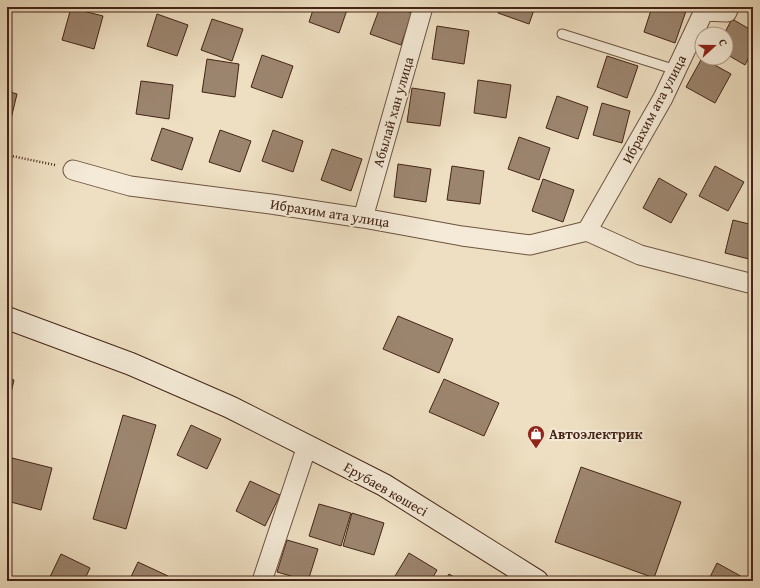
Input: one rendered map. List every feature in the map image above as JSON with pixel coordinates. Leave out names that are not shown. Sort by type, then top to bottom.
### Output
[{"type":"main road","name":"Ерубаев көшесі","points":[[7,318],[131,364],[230,407],[384,485],[537,581]]},
{"type":"street","name":"Абылай хан улица","points":[[363,218],[423,7]]},
{"type":"street","name":"Ибрахим ата улица","points":[[73,170],[130,186],[271,204],[363,218],[462,236],[530,245],[587,230],[663,98],[703,9],[727,12],[729,7]]},
{"type":"street","points":[[587,230],[640,255],[753,284]]},
{"type":"street","points":[[262,581],[307,446]]},
{"type":"lane","points":[[562,34],[676,70]]},
{"type":"path","points":[[7,154],[73,170]]},
{"type":"building","points":[[45,7],[57,7],[57,10]]},
{"type":"building","points":[[314,7],[348,7],[339,33],[309,22]]},
{"type":"building","points":[[380,7],[394,7],[412,13],[401,45],[370,34]]},
{"type":"building","points":[[500,7],[535,7],[529,24],[498,13]]},
{"type":"building","points":[[652,7],[674,7],[686,11],[675,43],[644,32]]},
{"type":"building","points":[[741,7],[753,7],[753,14]]},
{"type":"building","points":[[71,8],[103,16],[94,49],[62,40]]},
{"type":"building","points":[[157,14],[188,25],[177,56],[147,46]]},
{"type":"building","points":[[212,19],[243,29],[232,61],[201,50]]},
{"type":"building","points":[[732,19],[753,31],[753,49],[745,65],[734,59],[734,26],[728,26]]},
{"type":"building","points":[[437,26],[469,31],[464,64],[432,59]]},
{"type":"building","points":[[262,55],[293,66],[282,98],[251,87]]},
{"type":"building","points":[[607,56],[638,66],[627,98],[597,87]]},
{"type":"building","points":[[207,59],[239,64],[235,97],[202,92]]},
{"type":"building","points":[[698,66],[716,66],[731,74],[715,103],[686,87]]},
{"type":"building","points":[[478,80],[511,85],[506,118],[474,113]]},
{"type":"building","points":[[141,81],[173,85],[169,119],[136,114]]},
{"type":"building","points":[[412,88],[445,93],[440,126],[407,122]]},
{"type":"building","points":[[7,91],[17,94],[9,127],[7,126]]},
{"type":"building","points":[[557,96],[588,107],[578,139],[546,128]]},
{"type":"building","points":[[602,103],[630,111],[622,143],[593,135]]},
{"type":"building","points":[[162,128],[193,138],[182,170],[151,160]]},
{"type":"building","points":[[220,130],[251,141],[240,172],[209,162]]},
{"type":"building","points":[[273,130],[303,141],[293,172],[262,161]]},
{"type":"building","points":[[519,137],[550,148],[539,180],[508,169]]},
{"type":"building","points":[[332,149],[362,159],[351,191],[321,180]]},
{"type":"building","points":[[398,164],[431,169],[426,202],[394,197]]},
{"type":"building","points":[[452,166],[484,171],[480,204],[447,200]]},
{"type":"building","points":[[715,166],[744,182],[728,211],[699,196]]},
{"type":"building","points":[[659,178],[687,194],[671,223],[643,208]]},
{"type":"building","points":[[543,179],[574,190],[563,222],[532,211]]},
{"type":"building","points":[[733,220],[753,225],[753,260],[725,253]]},
{"type":"building","points":[[398,316],[453,339],[439,373],[383,349]]},
{"type":"building","points":[[7,378],[14,380],[7,410]]},
{"type":"building","points":[[444,379],[499,403],[484,436],[429,412]]},
{"type":"building","points":[[123,415],[156,425],[126,529],[93,519]]},
{"type":"building","points":[[191,425],[221,439],[207,469],[177,455]]},
{"type":"building","points":[[12,458],[52,468],[41,510],[7,501],[7,479]]},
{"type":"building","points":[[581,467],[681,502],[654,578],[555,542]]},
{"type":"building","points":[[250,481],[280,495],[265,526],[236,511]]},
{"type":"building","points":[[319,504],[351,513],[341,546],[309,536]]},
{"type":"building","points":[[352,513],[384,523],[374,555],[343,546]]},
{"type":"building","points":[[287,540],[318,549],[308,581],[277,572]]},
{"type":"building","points":[[409,553],[437,570],[431,581],[392,581]]},
{"type":"building","points":[[61,554],[90,568],[84,581],[48,581]]},
{"type":"building","points":[[138,562],[168,576],[165,581],[129,581]]},
{"type":"building","points":[[717,563],[746,579],[745,581],[708,581]]},
{"type":"building","points":[[449,574],[461,581],[445,581]]},
{"type":"place","name":"Автоэлектрик","points":[[536,449]]}]
